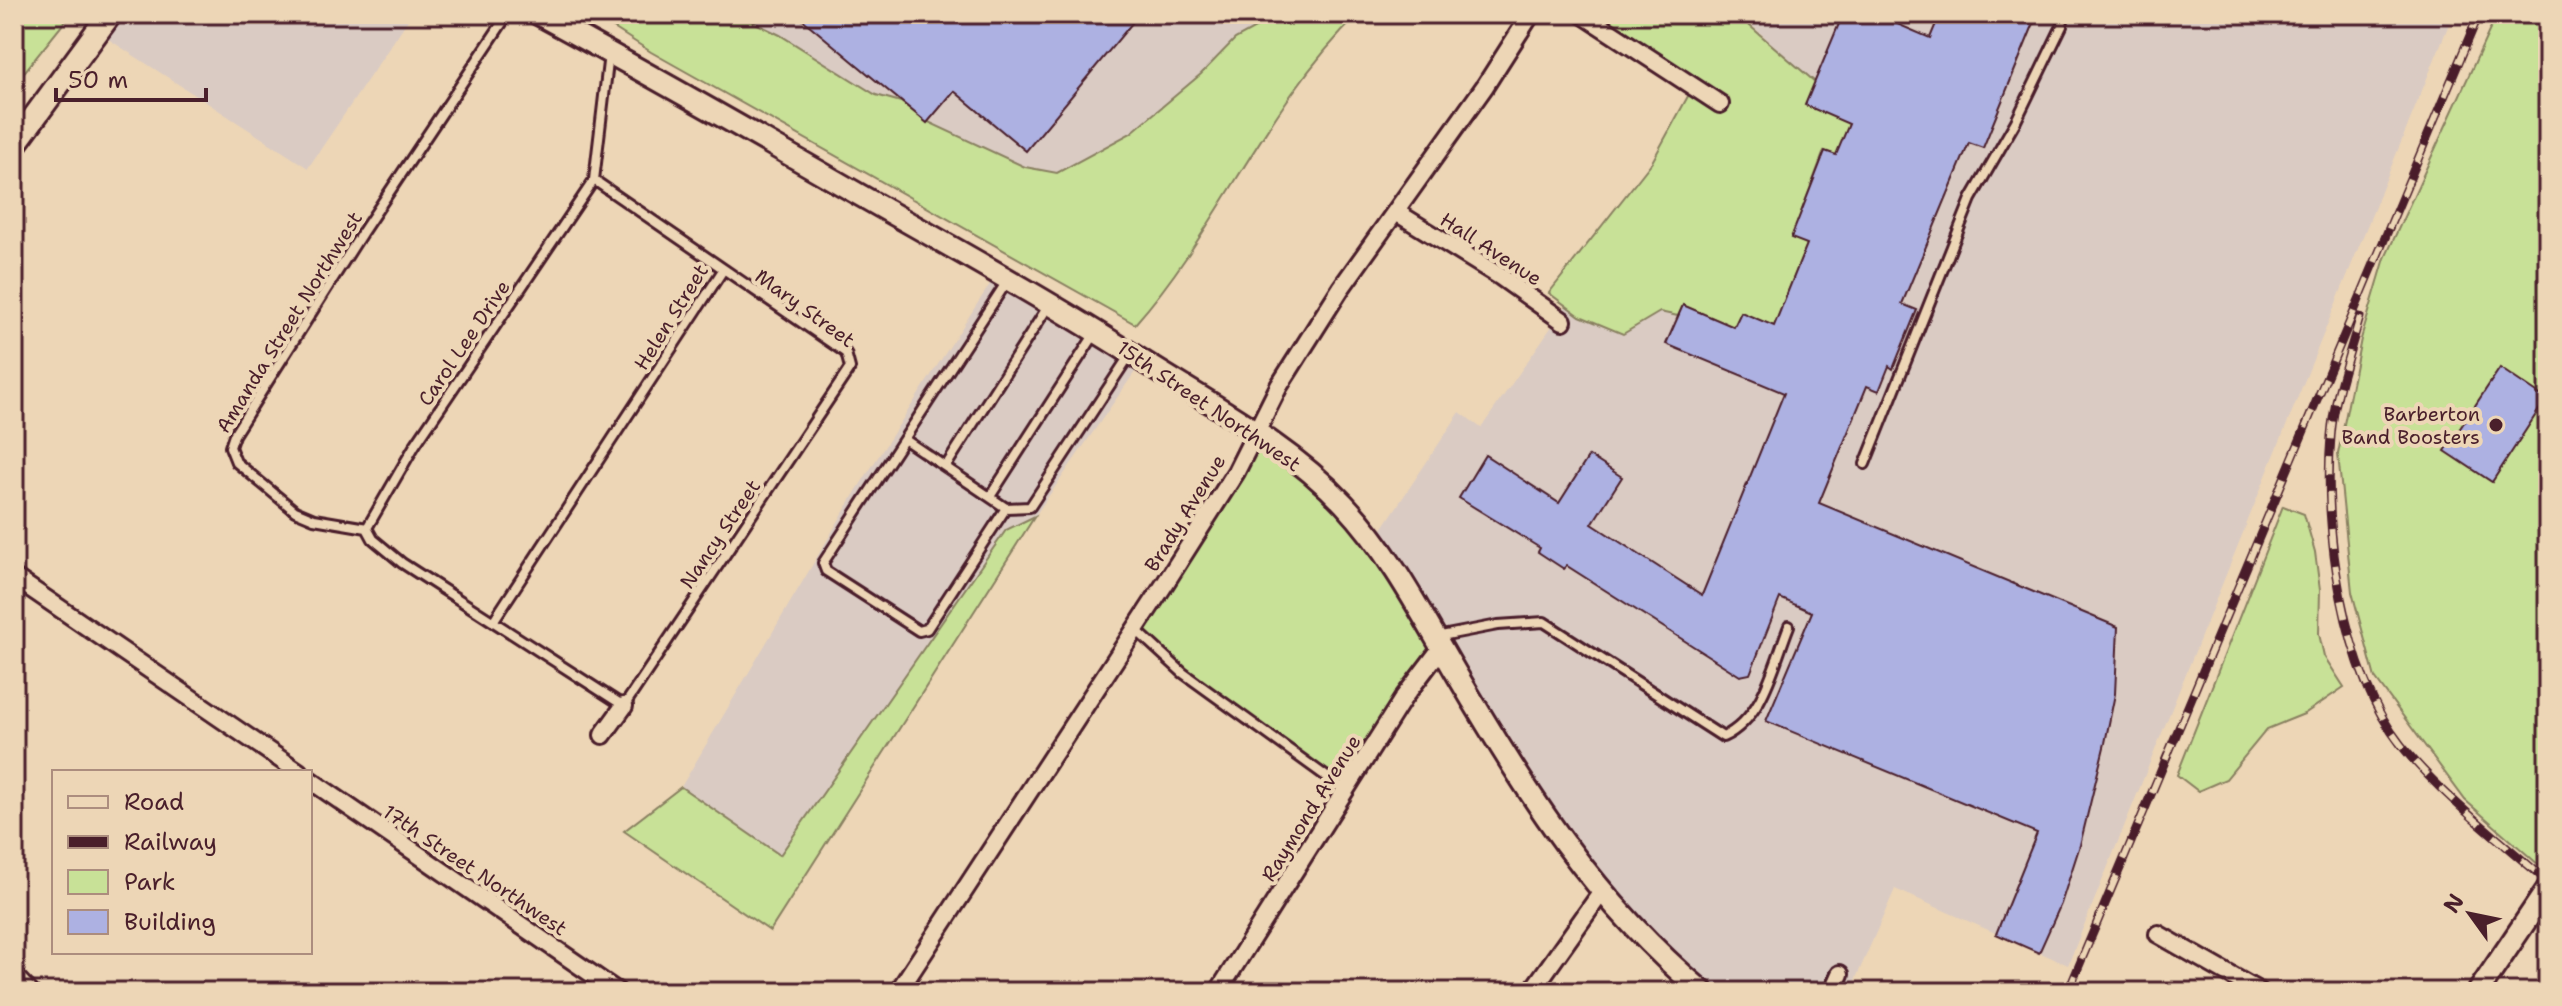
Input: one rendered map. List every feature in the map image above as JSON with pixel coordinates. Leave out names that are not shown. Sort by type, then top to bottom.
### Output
[{"type":"main road","points":[[14,145],[110,14]]},
{"type":"street","name":"15th Street Northwest","points":[[538,14],[1008,279],[1131,353],[1300,464],[1361,523],[1412,596],[1546,819],[1601,893],[1673,967],[1703,992]]},
{"type":"street","name":"Brady Avenue","points":[[898,992],[1094,694],[1134,627],[1190,546],[1256,433],[1279,386],[1341,288],[1485,86],[1531,14]]},
{"type":"street","points":[[1582,14],[1720,104]]},
{"type":"street","name":"Hall Avenue","points":[[1396,212],[1501,277],[1563,321]]},
{"type":"street","points":[[14,577],[296,770]]},
{"type":"street","name":"Raymond Avenue","points":[[1218,992],[1438,642]]},
{"type":"street","points":[[603,735],[624,706]]},
{"type":"street","name":"17th Street Northwest","points":[[312,781],[618,992]]},
{"type":"street","points":[[2478,992],[2548,888]]},
{"type":"street","points":[[1531,992],[1601,893]]},
{"type":"street","points":[[2158,934],[2260,992]]},
{"type":"street","points":[[1832,992],[1840,974]]},
{"type":"lane","name":"Amanda Street Northwest","points":[[367,528],[314,519],[295,511],[236,462],[230,447],[234,435],[362,233],[508,14]]},
{"type":"lane","points":[[1865,464],[1971,199],[2016,121],[2062,26],[2064,14]]},
{"type":"lane","points":[[594,180],[609,53]]},
{"type":"lane","name":"Carol Lee Drive","points":[[367,528],[415,445],[594,180]]},
{"type":"lane","name":"Helen Street","points":[[494,620],[723,270],[594,180]]},
{"type":"lane","name":"Mary Street","points":[[723,270],[846,353],[850,368],[843,379]]},
{"type":"lane","points":[[1006,508],[927,629],[919,631],[826,571],[823,563],[1008,279]]},
{"type":"lane","points":[[946,466],[1050,304]]},
{"type":"lane","points":[[991,495],[1096,332]]},
{"type":"lane","points":[[904,439],[1006,508],[1030,507],[1131,353]]},
{"type":"lane","name":"Nancy Street","points":[[624,706],[843,379]]},
{"type":"lane","points":[[367,528],[373,539],[402,563],[624,706]]},
{"type":"lane","points":[[1438,642],[1498,625],[1544,622],[1723,737],[1740,729],[1759,703],[1789,626]]},
{"type":"lane","points":[[1134,627],[1183,673],[1345,791]]},
{"type":"lane","points":[[14,970],[35,992]]},
{"type":"shaded area","points":[[118,14],[412,14],[308,168],[102,35]]},
{"type":"shaded area","points":[[737,14],[1282,14],[1235,39],[1201,74],[1131,133],[1057,173],[1025,167],[923,120],[901,102],[876,95],[780,35]]},
{"type":"shaded area","points":[[1739,14],[2453,14],[2068,965],[1895,889],[1850,992],[1720,992],[1699,979],[1644,926],[1557,812],[1380,532],[1460,412],[1481,428],[1566,306],[1580,316],[1623,334],[1661,312],[1683,305],[1734,327],[1741,312],[1774,325],[1806,244],[1791,238],[1825,151],[1841,157],[1814,82]]},
{"type":"shaded area","points":[[992,281],[1139,366],[1035,516],[1006,530],[780,855],[681,787],[858,488]]},
{"type":"green space","points":[[14,14],[71,14],[14,85]]},
{"type":"green space","points":[[592,14],[737,14],[780,35],[876,95],[901,102],[924,120],[1025,167],[1057,173],[1131,133],[1201,74],[1235,39],[1277,16],[1359,14],[1326,49],[1297,87],[1193,248],[1135,324],[651,52]]},
{"type":"green space","points":[[1582,14],[1736,14],[1815,82],[1849,124],[1841,157],[1824,151],[1792,237],[1807,244],[1774,326],[1741,313],[1734,327],[1683,305],[1678,316],[1660,312],[1623,334],[1580,316],[1549,293],[1652,162],[1693,87]]},
{"type":"green space","points":[[2497,14],[2534,14],[2548,37],[2548,854],[2540,866],[2465,800],[2375,678],[2352,592],[2338,454],[2361,339],[2385,258]]},
{"type":"green space","points":[[1259,442],[1337,506],[1436,646],[1342,781],[1186,670],[1139,626]]},
{"type":"green space","points":[[2283,506],[2304,514],[2315,552],[2320,590],[2319,634],[2324,656],[2344,687],[2304,714],[2267,729],[2226,779],[2198,791],[2177,775]]},
{"type":"green space","points":[[1035,516],[770,931],[624,831],[681,787],[780,855],[1006,530]]},
{"type":"building","points":[[796,14],[1122,14],[1133,22],[1026,151],[954,91],[927,123]]},
{"type":"building","points":[[1843,14],[1874,14],[1930,38],[1940,14],[2024,14],[2036,18],[1983,148],[1969,143],[1902,304],[1917,310],[1893,369],[1889,366],[1879,391],[1867,386],[1819,503],[2118,627],[2115,694],[2105,743],[2080,845],[2061,904],[2039,953],[1996,934],[2037,833],[1766,721],[1812,612],[1780,598],[1750,674],[1740,676],[1567,566],[1564,569],[1538,552],[1540,548],[1459,498],[1485,455],[1559,503],[1589,456],[1622,477],[1592,524],[1702,595],[1784,393],[1666,344],[1683,305],[1734,327],[1741,312],[1774,326],[1807,244],[1791,238],[1825,151],[1836,155],[1849,124],[1805,105]]},
{"type":"building","name":"Barberton Band Boosters","points":[[2500,368],[2546,399],[2492,482],[2445,451]]},
{"type":"waterway","points":[[2534,14],[2548,37]]},
{"type":"railway","points":[[2068,992],[2479,14]]},
{"type":"railway","points":[[2360,317],[2335,406],[2329,473],[2334,555],[2351,639],[2364,678],[2381,714],[2401,745],[2453,800],[2548,882]]},
{"type":"place","name":"Barberton Band Boosters","points":[[2496,425]]}]
